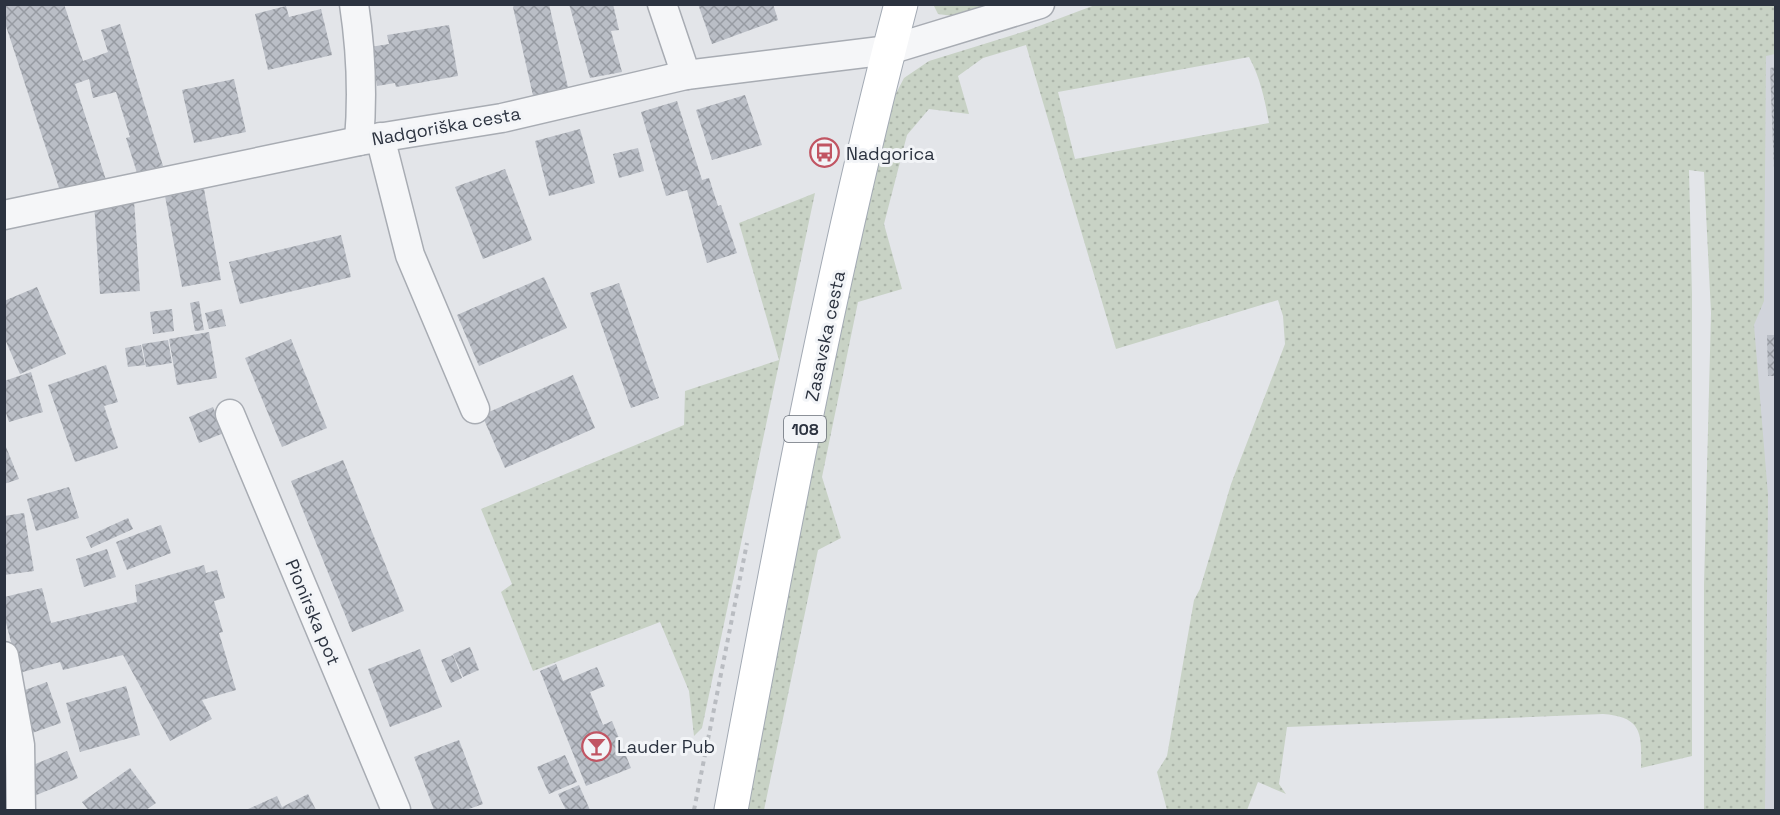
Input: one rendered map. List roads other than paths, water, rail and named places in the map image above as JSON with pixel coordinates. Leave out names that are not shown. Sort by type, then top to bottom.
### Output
[{"type":"main road","name":"Zasavska cesta","points":[[731,810],[781,541],[901,4]]},
{"type":"street","points":[[354,4],[359,37],[363,98],[370,139],[410,255],[475,409]]},
{"type":"street","points":[[662,4],[686,75]]},
{"type":"street","name":"Nadgoriška cesta","points":[[4,215],[370,139],[502,118],[686,75],[889,50],[1040,4]]},
{"type":"street","name":"Pionirska pot","points":[[230,414],[396,810]]},
{"type":"street","points":[[4,656],[20,745],[21,810]]},
{"type":"place","name":"Nadgorica","points":[[825,153]]},
{"type":"place","name":"Lauder Pub","points":[[596,746]]}]
